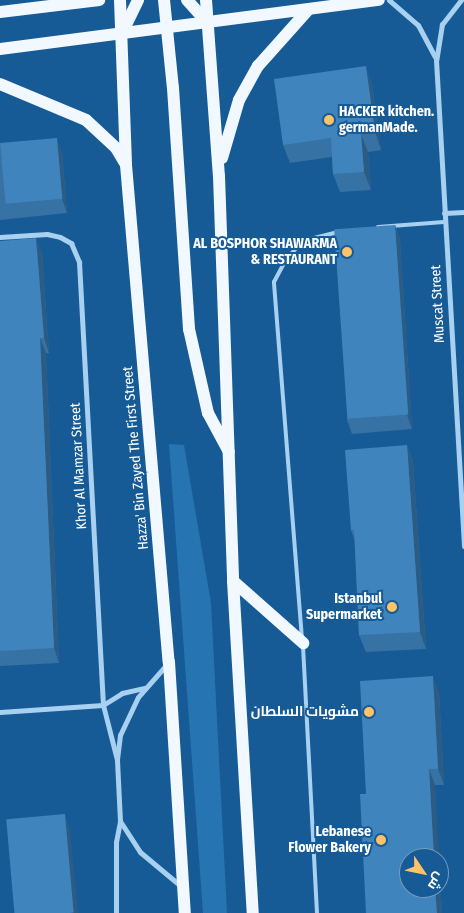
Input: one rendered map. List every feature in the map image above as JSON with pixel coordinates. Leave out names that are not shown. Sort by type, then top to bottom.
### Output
[{"type":"main road","points":[[0,12],[99,0]]},
{"type":"main road","name":"Hazza' Bin Zayed The First Street","points":[[120,0],[126,165],[169,662],[185,913]]},
{"type":"main road","points":[[122,33],[138,0]]},
{"type":"main road","points":[[164,0],[189,330],[208,413],[229,452]]},
{"type":"main road","points":[[187,0],[207,22]]},
{"type":"main road","points":[[206,0],[219,176],[233,581],[253,913]]},
{"type":"main road","points":[[0,49],[379,0]]},
{"type":"main road","points":[[219,176],[226,137],[239,100],[273,46],[308,10]]},
{"type":"main road","points":[[0,84],[86,120],[116,148],[126,165]]},
{"type":"main road","points":[[233,581],[303,643]]},
{"type":"street","name":"Muscat Street","points":[[389,0],[418,24],[436,60]]},
{"type":"street","name":"Muscat Street","points":[[461,0],[442,24],[436,60],[464,546]]},
{"type":"street","points":[[444,214],[464,212]]},
{"type":"street","name":"Khor Al Mamzar Street","points":[[0,237],[48,234],[60,236],[71,243],[79,262],[103,705],[117,760]]},
{"type":"street","points":[[116,913],[115,849],[120,821],[117,760],[125,721],[144,688],[169,662]]},
{"type":"street","points":[[0,712],[103,705],[122,693],[144,688]]},
{"type":"street","points":[[120,821],[140,852],[183,888]]},
{"type":"lane","points":[[371,228],[444,222]]},
{"type":"lane","points":[[317,913],[303,643],[274,282],[285,260],[297,247],[325,233],[343,231]]},
{"type":"shaded area","points":[[169,444],[184,445],[211,603],[227,913],[203,913]]},
{"type":"building","points":[[366,66],[375,132],[361,134],[364,172],[333,174],[331,138],[283,145],[274,79]]},
{"type":"building","points":[[57,138],[62,199],[6,204],[0,143]]},
{"type":"building","points":[[395,225],[408,415],[347,419],[334,229]]},
{"type":"building","points":[[36,238],[44,338],[40,338],[54,648],[0,651],[0,241]]},
{"type":"building","points":[[407,445],[420,632],[359,635],[354,530],[351,530],[345,450]]},
{"type":"building","points":[[433,676],[438,769],[429,769],[433,848],[399,848],[399,898],[436,898],[437,913],[366,913],[360,794],[366,794],[360,681]]},
{"type":"building","points":[[65,814],[74,913],[14,913],[6,819]]},
{"type":"place","name":"HACKER kitchen. germanMade.","points":[[329,120]]},
{"type":"place","name":"AL BOSPHOR SHAWARMA & RESTAURANT","points":[[347,252]]},
{"type":"place","name":"Istanbul Supermarket","points":[[392,607]]},
{"type":"place","name":"مشويات السلطان","points":[[369,712]]},
{"type":"place","name":"Lebanese Flower Bakery","points":[[381,840]]}]
